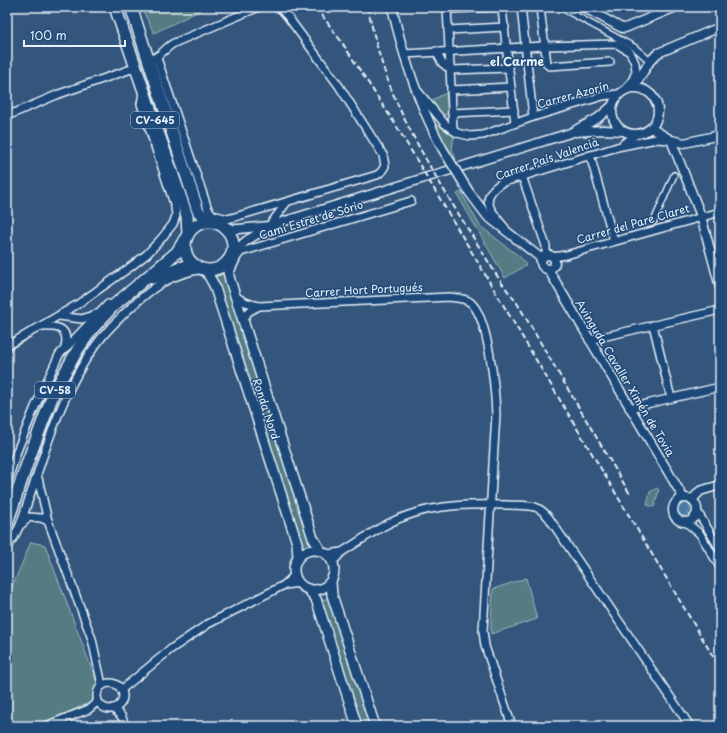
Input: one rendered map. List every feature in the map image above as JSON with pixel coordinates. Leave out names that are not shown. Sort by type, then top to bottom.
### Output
[{"type":"main road","name":"CV-645","points":[[115,7],[137,67],[187,216],[188,235],[185,248],[190,261],[201,268]]},
{"type":"main road","name":"CV-645","points":[[131,7],[152,59],[198,211],[208,217]]},
{"type":"main road","points":[[188,235],[193,228],[208,217],[213,222],[223,226],[232,238],[234,245],[229,258],[220,267],[213,270],[201,268]]},
{"type":"main road","name":"CV-58","points":[[7,523],[54,392],[78,349],[92,329],[113,306],[177,252],[188,235]]},
{"type":"main road","name":"Ronda Nord","points":[[229,258],[229,274],[235,296],[313,538],[327,556]]},
{"type":"main road","name":"CV-58","points":[[144,281],[172,269],[201,268]]},
{"type":"main road","name":"Ronda Nord","points":[[201,268],[214,285],[297,543],[298,558]]},
{"type":"main road","points":[[298,558],[308,550],[315,549],[327,556],[335,569],[331,582],[326,586],[321,589],[308,589]]},
{"type":"main road","name":"CV-645","points":[[297,579],[294,569],[298,558]]},
{"type":"main road","points":[[297,579],[316,599],[356,726]]},
{"type":"main road","points":[[331,582],[332,596],[375,726]]},
{"type":"street","points":[[259,7],[174,43],[152,59],[198,179],[208,217],[213,215],[228,219],[372,177],[381,172],[386,163],[383,155],[339,86],[288,17],[281,9],[277,7]]},
{"type":"street","points":[[392,7],[414,86],[422,107],[442,148],[469,192],[487,216],[510,234],[555,261],[554,266],[548,269]]},
{"type":"street","name":"Carrer Azorín","points":[[521,7],[533,117]]},
{"type":"street","points":[[560,7],[634,47],[650,61]]},
{"type":"street","points":[[583,7],[622,28],[629,27],[676,7]]},
{"type":"street","points":[[453,130],[448,8],[501,8],[505,27],[515,123]]},
{"type":"street","points":[[540,8],[545,62],[549,66],[610,62]]},
{"type":"street","points":[[448,30],[505,27]]},
{"type":"street","points":[[624,131],[618,127],[611,114],[612,106],[618,94],[630,88],[650,61],[658,53],[720,27]]},
{"type":"street","points":[[404,54],[436,51],[610,43],[617,44],[630,52],[635,64],[636,71],[630,88]]},
{"type":"street","points":[[436,51],[442,63],[450,70],[509,68]]},
{"type":"street","points":[[7,116],[59,94],[137,67]]},
{"type":"street","name":"Carrer Azorín","points":[[414,86],[438,117],[453,130],[466,135],[477,136],[603,96],[618,94]]},
{"type":"street","points":[[451,90],[512,87]]},
{"type":"street","points":[[570,133],[603,130],[624,131],[636,134],[647,131],[651,128],[657,116],[656,102],[647,91],[630,88]]},
{"type":"street","points":[[7,346],[78,304],[119,275],[147,254],[173,224],[176,216],[175,207],[141,104],[144,89]]},
{"type":"street","points":[[223,226],[232,229],[239,229],[271,226],[570,133],[598,118],[612,106]]},
{"type":"street","points":[[452,113],[514,110]]},
{"type":"street","points":[[651,128],[671,140],[701,216],[720,287]]},
{"type":"street","points":[[617,147],[631,139],[636,134]]},
{"type":"street","points":[[617,147],[656,139],[684,143],[720,135]]},
{"type":"street","name":"Carrer País Valencià","points":[[510,234],[488,206],[492,189],[501,183],[617,147]]},
{"type":"street","points":[[590,156],[614,242]]},
{"type":"street","points":[[654,221],[674,175]]},
{"type":"street","points":[[522,176],[546,246],[547,257]]},
{"type":"street","points":[[192,192],[198,179]]},
{"type":"street","name":"Camí Estret de Sório","points":[[229,274],[241,252],[411,201]]},
{"type":"street","points":[[229,258],[246,241],[271,226],[288,202]]},
{"type":"street","name":"Carrer del Pare Claret","points":[[547,257],[566,255],[701,216],[720,212]]},
{"type":"street","name":"Avinguda Cavaller Ximén de Tovia","points":[[547,257],[542,266],[548,269],[629,408],[688,499]]},
{"type":"street","points":[[7,547],[20,525],[38,476],[51,432],[68,394],[83,365],[102,337],[136,302],[156,286],[177,275],[201,268]]},
{"type":"street","points":[[7,483],[17,451],[35,407],[54,365],[64,348],[99,312],[130,286],[154,271]]},
{"type":"street","name":"Carrer Hort Portugués","points":[[235,296],[245,302],[259,306],[449,297],[464,299],[470,303],[478,314],[485,335],[495,394],[496,414],[491,504]]},
{"type":"street","points":[[78,304],[81,314],[92,316]]},
{"type":"street","points":[[243,321],[248,312],[259,306]]},
{"type":"street","points":[[589,340],[720,310]]},
{"type":"street","points":[[59,316],[78,319],[92,316],[99,312]]},
{"type":"street","points":[[653,325],[671,398]]},
{"type":"street","points":[[40,327],[54,327],[62,330],[66,335],[64,348]]},
{"type":"street","points":[[629,408],[720,388]]},
{"type":"street","points":[[38,476],[48,521],[92,639],[102,685]]},
{"type":"street","points":[[720,485],[702,490],[688,499],[676,501],[673,504],[672,513],[678,520],[686,522],[700,534],[720,567]]},
{"type":"street","points":[[688,499],[695,502],[697,511],[720,549]]},
{"type":"street","points":[[491,504],[483,631],[486,646],[512,726]]},
{"type":"street","points":[[327,556],[342,552],[385,525],[417,512],[448,506],[491,504],[529,506],[540,509],[546,514],[690,726]]},
{"type":"street","points":[[686,522],[693,519],[697,511]]},
{"type":"street","points":[[20,525],[29,517],[41,518],[48,521]]},
{"type":"street","points":[[121,690],[171,649],[208,624],[297,579]]},
{"type":"street","points":[[113,708],[120,703],[122,695],[121,690],[111,683],[102,685],[97,692],[98,701],[104,707],[113,708],[122,717],[126,726]]},
{"type":"street","points":[[46,726],[89,709],[98,701]]},
{"type":"green space","points":[[141,7],[207,7],[154,33]]},
{"type":"green space","points":[[151,79],[191,199],[185,200],[145,81]]},
{"type":"green space","points":[[446,93],[448,111],[446,115],[443,116],[440,115],[430,101]]},
{"type":"green space","points":[[434,123],[454,136],[452,149],[456,160],[455,161],[440,135]]},
{"type":"green space","points":[[461,192],[480,226],[520,257],[526,265],[505,278],[457,194]]},
{"type":"green space","points":[[224,274],[313,544],[302,547],[214,277]]},
{"type":"green space","points":[[657,488],[659,490],[654,507],[647,505],[650,492]]},
{"type":"green space","points":[[31,542],[45,545],[99,688],[99,695],[94,701],[36,726],[7,726],[7,599]]},
{"type":"green space","points":[[526,578],[537,619],[491,634],[493,589]]},
{"type":"green space","points":[[329,598],[371,726],[360,726],[318,601]]},
{"type":"water","points":[[680,502],[686,502],[690,506],[690,512],[686,516],[680,516],[676,512],[676,506]]},
{"type":"railway","points":[[316,7],[341,41],[397,127],[720,668]]},
{"type":"railway","points":[[368,7],[378,51],[388,81],[399,109],[416,141],[447,195],[491,266],[517,303],[630,494]]},
{"type":"district","name":"el Carme","points":[[517,62]]}]
